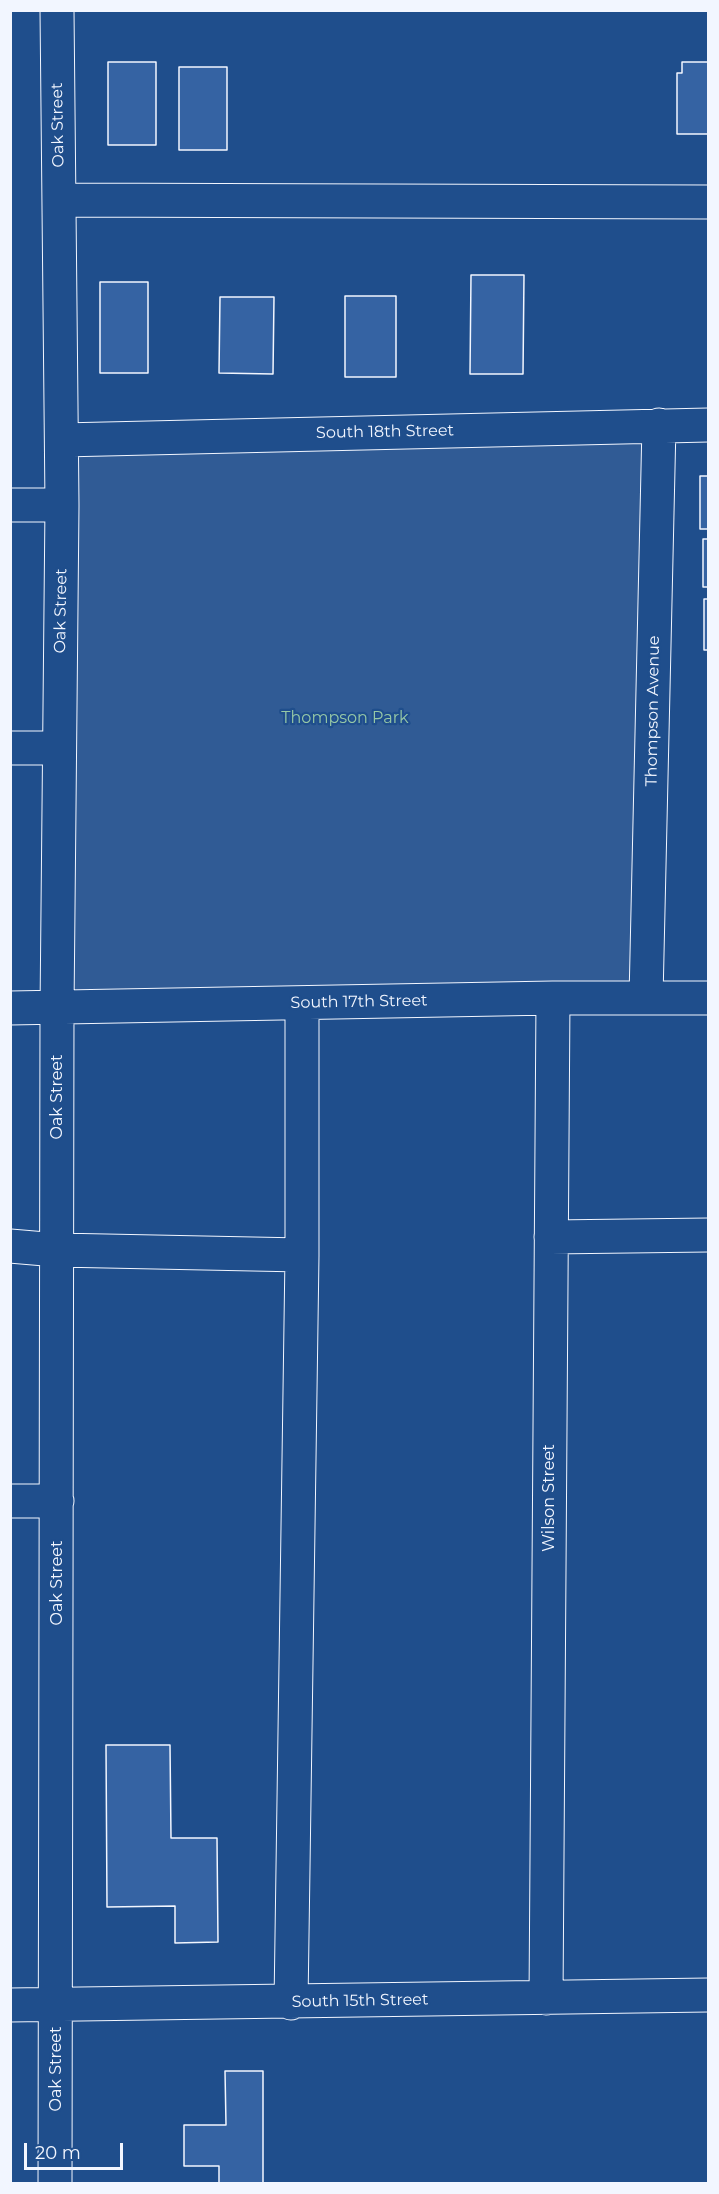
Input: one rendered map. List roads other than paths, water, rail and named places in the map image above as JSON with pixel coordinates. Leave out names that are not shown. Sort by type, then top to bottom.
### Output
[{"type":"street","name":"Oak Street","points":[[55,2184],[57,1009],[62,505],[57,10]]},
{"type":"street","points":[[59,200],[708,202]]},
{"type":"street","name":"Thompson Avenue","points":[[646,998],[659,425]]},
{"type":"street","name":"South 18th Street","points":[[62,440],[708,425]]},
{"type":"street","points":[[10,505],[62,505]]},
{"type":"street","points":[[10,748],[59,748]]},
{"type":"street","name":"South 17th Street","points":[[10,1008],[57,1009],[553,998],[708,998]]},
{"type":"street","name":"Wilson Street","points":[[546,1998],[553,998]]},
{"type":"street","points":[[291,2002],[302,1254],[302,1003]]},
{"type":"street","points":[[551,1237],[708,1235]]},
{"type":"street","points":[[10,1246],[57,1250],[302,1254]]},
{"type":"street","points":[[10,1501],[57,1501]]},
{"type":"street","name":"South 15th Street","points":[[10,2005],[708,1995]]},
{"type":"park label","name":"Thompson Park","points":[[345,718]]}]
